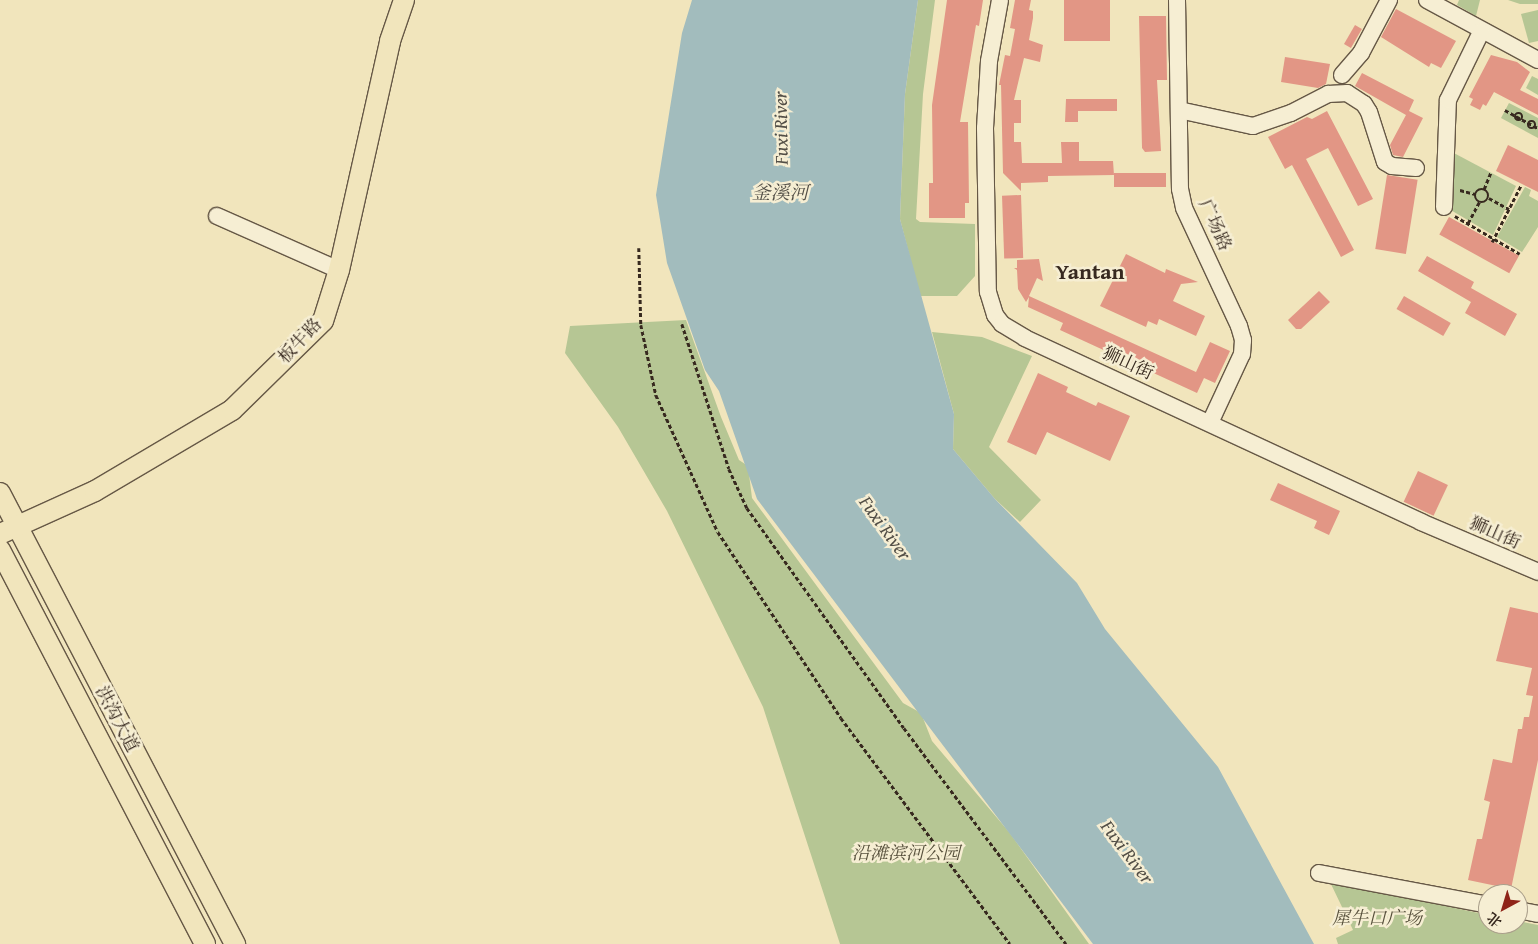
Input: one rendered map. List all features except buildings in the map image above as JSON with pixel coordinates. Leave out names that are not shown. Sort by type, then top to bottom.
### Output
[{"type":"main road","name":"板牛路","points":[[9,531],[95,491],[232,410],[323,321],[339,270],[390,41],[404,0]]},
{"type":"main road","name":"洪沟大道","points":[[0,493],[9,531],[235,944]]},
{"type":"main road","name":"洪沟大道","points":[[0,550],[205,944]]},
{"type":"street","name":"狮山街","points":[[1000,0],[989,61],[985,128],[988,292],[995,315],[1011,331],[1421,522],[1538,572]]},
{"type":"street","name":"广场路","points":[[1177,0],[1180,189],[1184,208],[1240,326],[1243,340],[1242,354],[1210,423]]},
{"type":"street","points":[[1342,75],[1361,53],[1389,0]]},
{"type":"street","points":[[1427,0],[1481,32],[1538,60]]},
{"type":"street","points":[[1448,210],[1448,100],[1481,32]]},
{"type":"street","points":[[1179,110],[1253,126],[1291,113],[1328,94],[1346,93],[1364,104],[1370,112],[1385,162],[1392,166],[1416,168]]},
{"type":"street","points":[[217,216],[339,270]]},
{"type":"street","points":[[1319,873],[1478,903]]},
{"type":"path","points":[[1505,110],[1533,125]]},
{"type":"path","points":[[1514,125],[1522,110]]},
{"type":"path","points":[[1528,133],[1536,117]]},
{"type":"path","points":[[1479,202],[1475,194],[1484,189],[1491,172]]},
{"type":"path","points":[[1493,240],[1521,185]]},
{"type":"path","points":[[1484,189],[1489,198],[1509,209]]},
{"type":"path","points":[[1479,202],[1484,203],[1489,198]]},
{"type":"path","points":[[1468,224],[1479,202]]},
{"type":"path","points":[[1448,210],[1493,240],[1520,254]]},
{"type":"path","points":[[639,248],[641,325],[656,395],[718,532],[841,718],[1010,944]]},
{"type":"path","points":[[682,324],[729,469],[747,508],[904,728],[1066,944]]},
{"type":"green space","points":[[918,0],[935,0],[923,94],[916,219],[920,222],[975,224],[975,276],[957,296],[920,296],[900,219],[905,94]]},
{"type":"green space","points":[[1459,0],[1480,0],[1476,16],[1457,5]]},
{"type":"green space","points":[[1508,0],[1538,0],[1538,4],[1520,4]]},
{"type":"green space","points":[[1538,10],[1538,41],[1529,43],[1521,14]]},
{"type":"green space","points":[[1532,76],[1538,79],[1538,95],[1526,88]]},
{"type":"green space","points":[[1509,103],[1538,118],[1538,138],[1501,118]]},
{"type":"green space","points":[[1452,152],[1516,186],[1493,235],[1449,209]]},
{"type":"green space","points":[[1525,187],[1531,190],[1529,196],[1538,201],[1538,227],[1522,252],[1497,237]]},
{"type":"green space","name":"沿滩滨河公园","points":[[686,320],[721,417],[739,460],[748,466],[752,498],[903,703],[921,713],[932,741],[1009,832],[1089,944],[840,944],[763,707],[667,511],[618,427],[565,353],[570,326]]},
{"type":"green space","points":[[932,332],[982,337],[1032,356],[989,447],[1041,500],[1020,522],[995,499],[953,449],[954,414]]},
{"type":"green space","name":"犀牛口广场","points":[[1330,882],[1478,913],[1478,934],[1528,934],[1528,923],[1538,925],[1538,944],[1338,944],[1336,938],[1353,930]]},
{"type":"water","name":"釜溪河","points":[[692,0],[918,0],[905,94],[900,219],[954,414],[953,449],[995,499],[1077,583],[1105,629],[1218,767],[1314,944],[1093,944],[757,499],[719,391],[705,370],[667,263],[656,195],[682,33]]},
{"type":"district","name":"Yantan","points":[[1090,272]]},
{"type":"water label","name":"Fuxi River","points":[[781,128]]},
{"type":"water label","name":"Fuxi River","points":[[885,528]]},
{"type":"water label","name":"Fuxi River","points":[[1127,852]]}]
